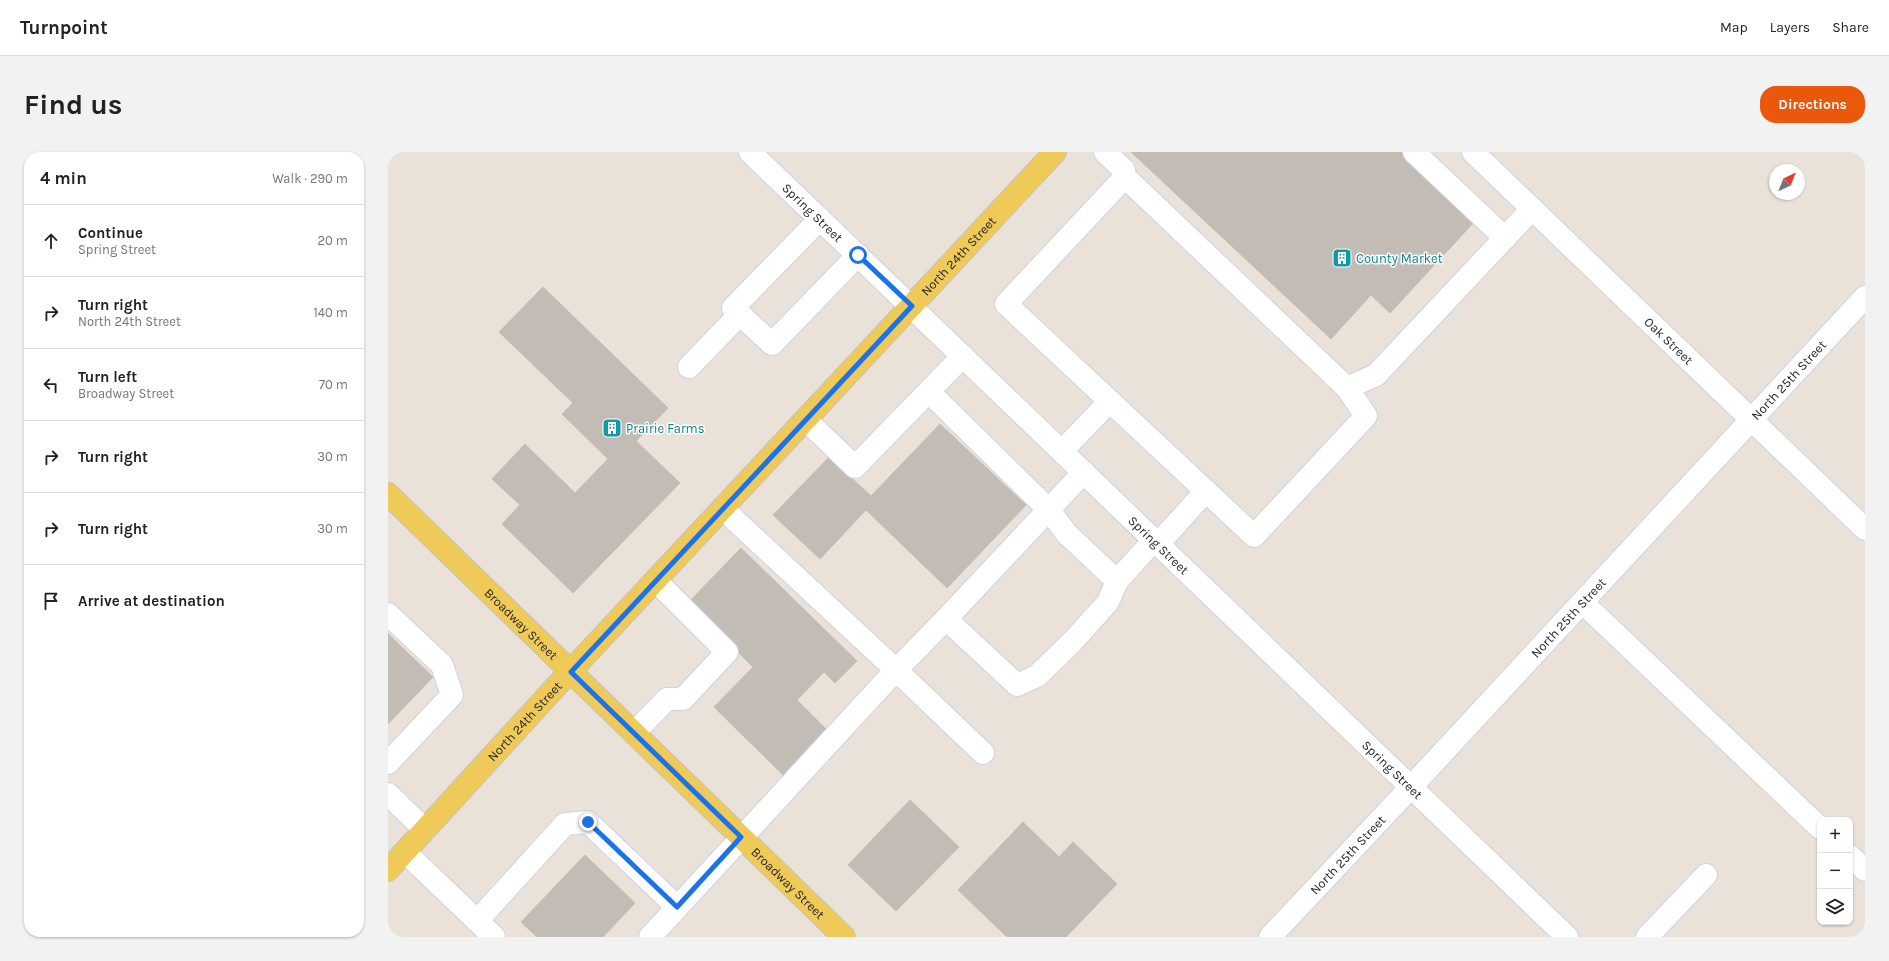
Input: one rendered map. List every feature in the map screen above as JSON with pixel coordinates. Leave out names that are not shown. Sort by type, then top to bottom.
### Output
[{"type":"main road","name":"North 24th Street","points":[[388,870],[1055,152]]},
{"type":"main road","name":"Broadway Street","points":[[388,496],[844,937]]},
{"type":"street","name":"Spring Street","points":[[750,152],[1567,937]]},
{"type":"street","points":[[1091,152],[1118,178],[1125,178]]},
{"type":"street","points":[[1105,152],[1124,170],[1125,178],[1347,388],[1366,416],[1254,536],[1006,304],[1125,178]]},
{"type":"street","name":"Oak Street","points":[[1473,152],[1865,529]]},
{"type":"street","points":[[1417,153],[1505,238]]},
{"type":"street","points":[[1347,388],[1376,375],[1532,209]]},
{"type":"street","points":[[820,218],[734,308],[740,314],[772,344],[858,255]]},
{"type":"street","name":"North 25th Street","points":[[1270,937],[1865,297]]},
{"type":"street","points":[[689,367],[740,314]]},
{"type":"street","points":[[806,420],[855,468],[963,356]]},
{"type":"street","points":[[929,392],[1048,509],[1067,534],[1117,580]]},
{"type":"street","points":[[1062,451],[1110,401]]},
{"type":"street","points":[[650,937],[896,670],[1084,472]]},
{"type":"street","points":[[946,619],[1017,685],[1038,676],[1073,641],[1108,602],[1117,580],[1206,491]]},
{"type":"street","points":[[723,509],[983,753]]},
{"type":"street","points":[[634,733],[667,699],[683,698],[727,652],[656,581]]},
{"type":"street","points":[[1583,602],[1817,825]]},
{"type":"street","points":[[388,763],[452,695],[442,665],[395,627]]},
{"type":"street","points":[[388,794],[425,830]]},
{"type":"street","points":[[477,921],[565,824],[588,822],[677,907]]},
{"type":"street","points":[[405,852],[494,937]]},
{"type":"street","points":[[1853,859],[1865,870]]},
{"type":"street","points":[[1647,937],[1706,875]]},
{"type":"building","name":"County Market","points":[[1131,152],[1403,152],[1476,220],[1390,313],[1371,295],[1331,339]]},
{"type":"building","name":"Prairie Farms","points":[[543,287],[668,408],[636,441],[680,483],[573,593],[502,524],[520,505],[492,479],[525,444],[575,493],[608,459],[562,414],[573,403],[499,332]]},
{"type":"building","points":[[940,424],[1026,505],[947,588],[866,510],[820,559],[773,515],[829,457],[871,496]]},
{"type":"building","points":[[741,548],[857,661],[835,683],[824,672],[797,700],[828,731],[784,776],[714,707],[753,667],[688,603]]},
{"type":"building","points":[[388,634],[433,677],[388,724]]},
{"type":"building","points":[[910,800],[959,847],[896,911],[848,865]]},
{"type":"building","points":[[1023,822],[1059,857],[1073,842],[1117,884],[1066,937],[1007,937],[958,890]]},
{"type":"building","points":[[585,855],[635,903],[603,937],[537,937],[521,922]]},
{"type":"tunnel","points":[[388,645],[394,639]]},
{"type":"place","name":"County Market","points":[[1342,258]]},
{"type":"place","name":"Prairie Farms","points":[[612,428]]},
{"type":"route","points":[[588,822],[677,907],[741,837],[571,672],[912,306],[858,255]]}]
